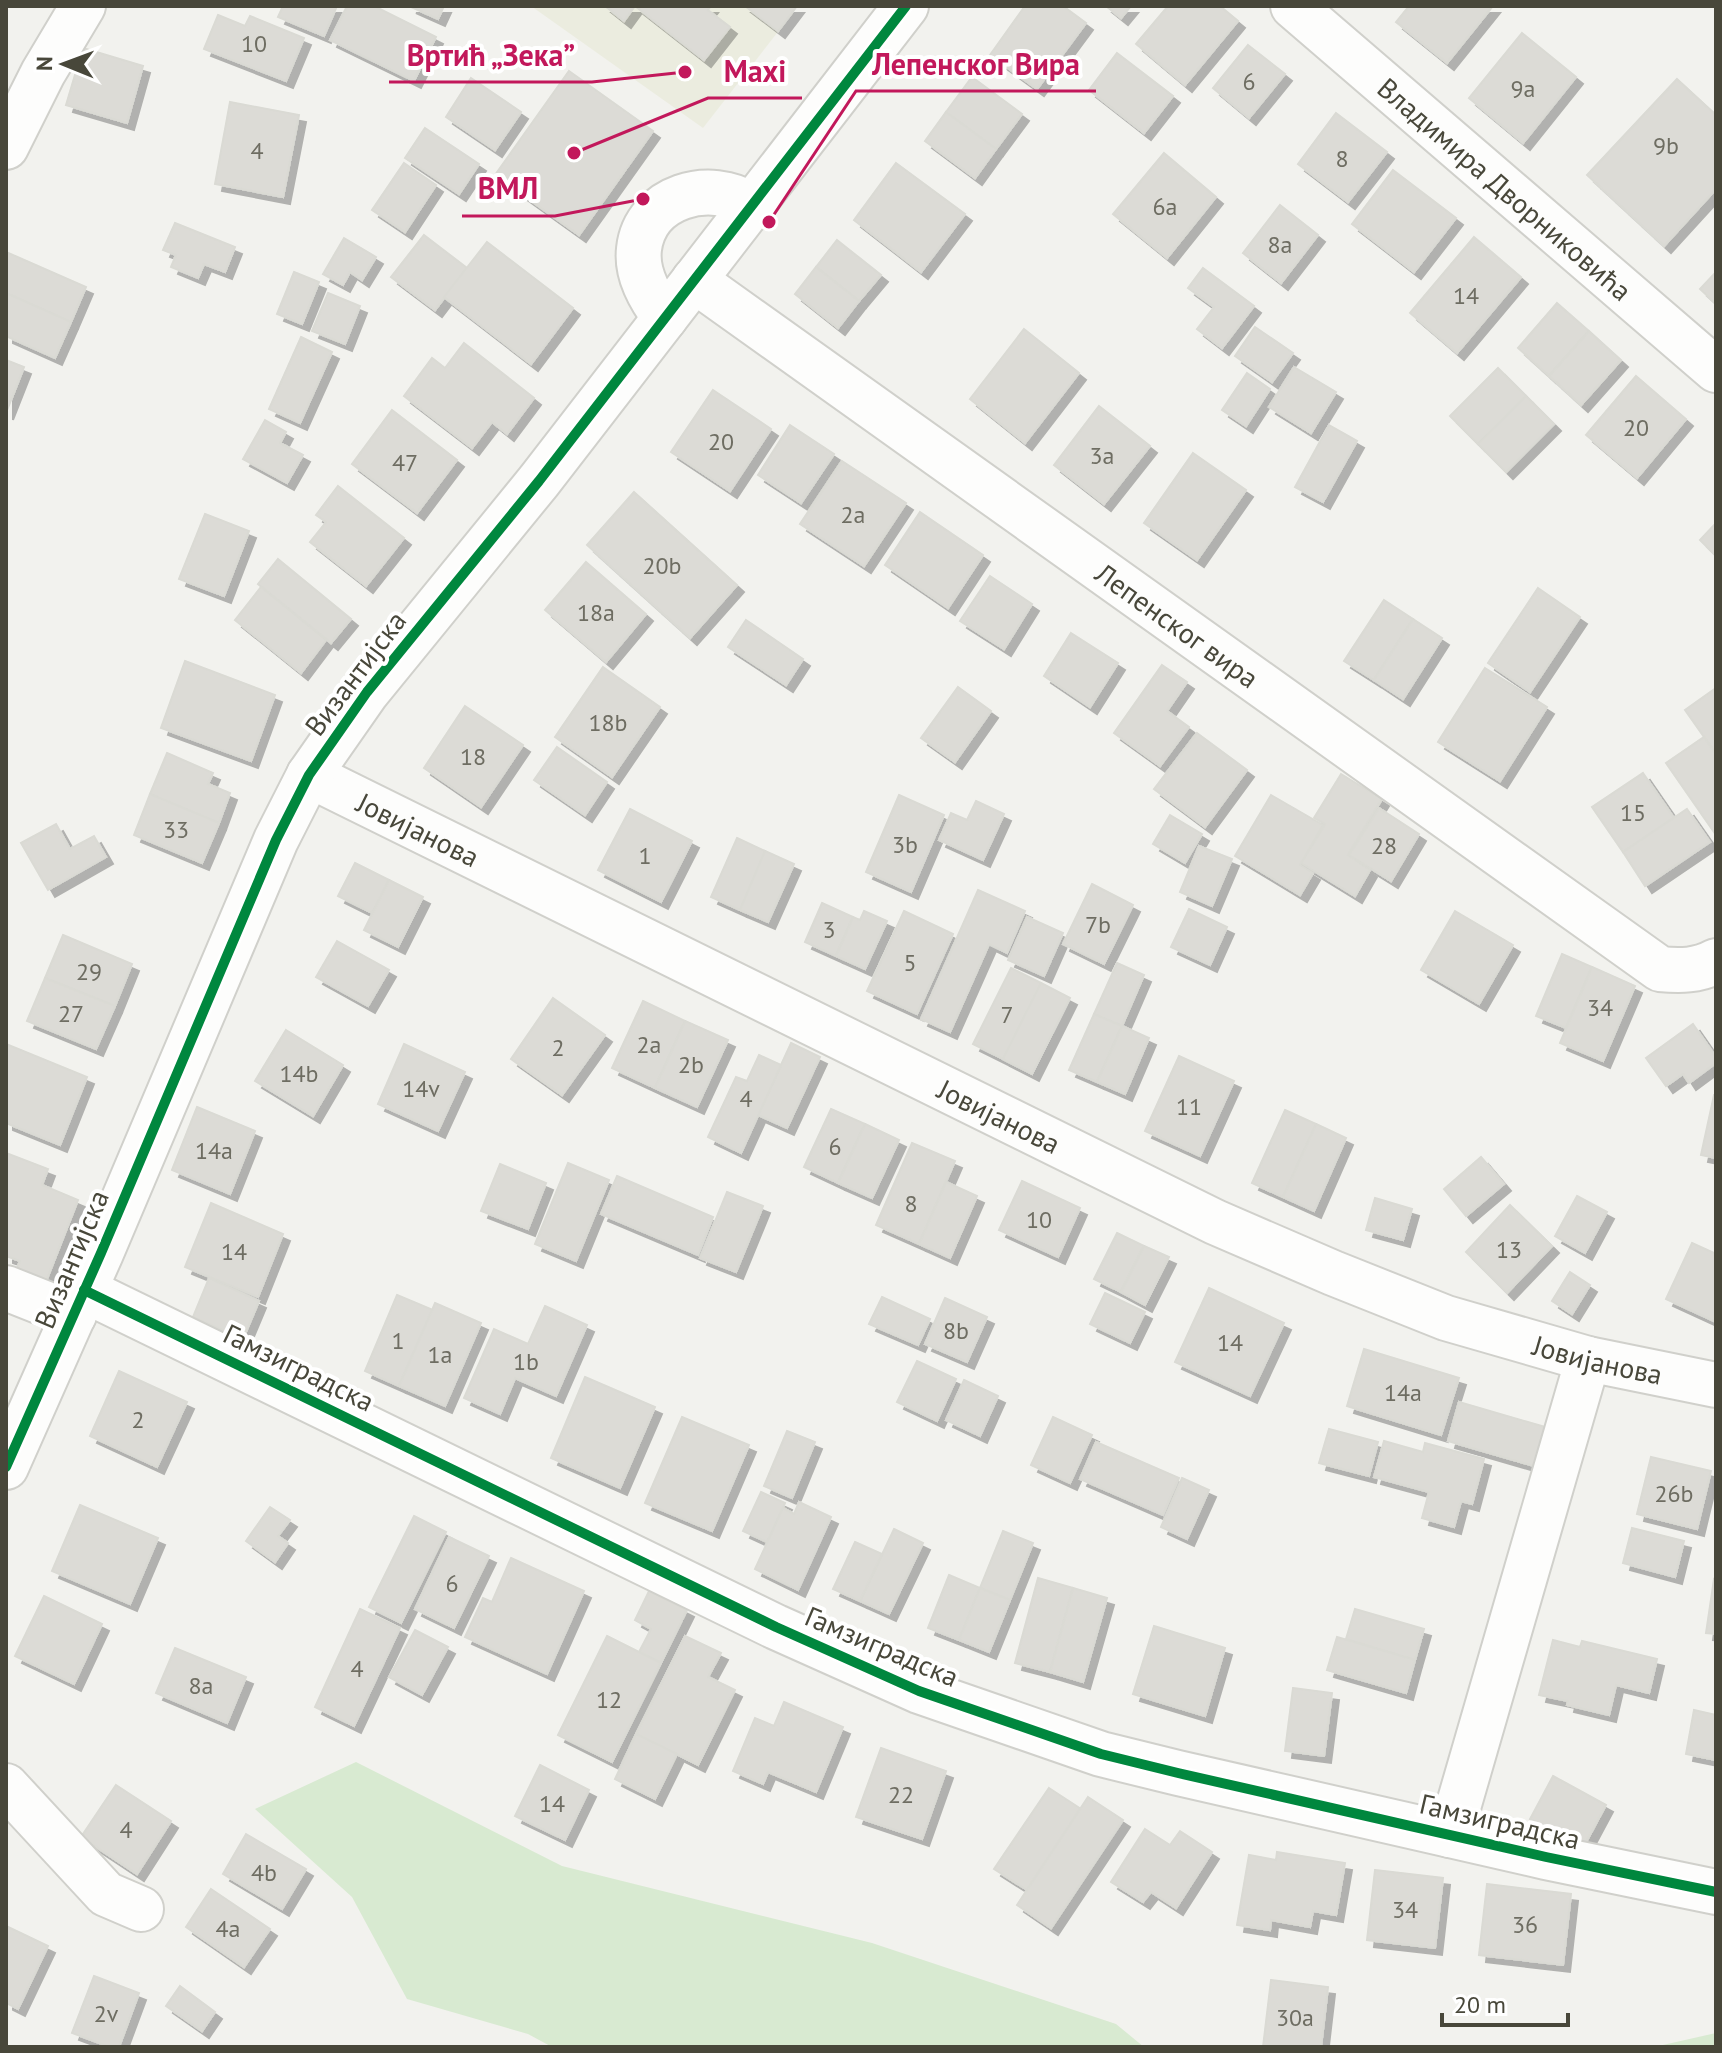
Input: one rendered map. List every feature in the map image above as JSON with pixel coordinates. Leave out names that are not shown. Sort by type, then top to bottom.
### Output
[{"type":"street","points":[[6,147],[43,73],[83,6]]},
{"type":"street","name":"Византијска","points":[[6,1467],[276,840],[309,775],[367,692],[539,481],[906,6]]},
{"type":"street","name":"Владимира Дворниковића","points":[[1293,6],[1716,370]]},
{"type":"street","points":[[665,318],[646,288],[640,270],[638,251],[642,233],[653,218],[666,205],[683,196],[705,191],[738,196],[751,205]]},
{"type":"street","name":"Лепенског вира","points":[[694,280],[1660,969],[1684,971],[1716,961]]},
{"type":"street","name":"Јовијанова","points":[[309,775],[1215,1222],[1446,1318],[1588,1359],[1716,1385]]},
{"type":"street","name":"Гамзиградска","points":[[6,1288],[79,1302],[919,1691],[1101,1754],[1546,1857],[1716,1892]]},
{"type":"street","points":[[1450,1835],[1588,1359]]},
{"type":"street","points":[[6,1786],[106,1894],[141,1909]]},
{"type":"shaded area","points":[[531,6],[798,6],[703,128]]},
{"type":"green space","points":[[356,1762],[562,1866],[872,1943],[1116,2024],[1144,2047],[552,2047],[528,2034],[407,1999],[352,1897],[255,1809]]},
{"type":"green space","points":[[1716,2033],[1716,2047],[1654,2047]]},
{"type":"building","points":[[283,6],[337,6],[324,36],[278,17]]},
{"type":"building","points":[[347,6],[374,6],[436,37],[414,81],[330,40]]},
{"type":"building","points":[[409,6],[444,6],[438,19]]},
{"type":"building","points":[[605,6],[635,6],[624,21]]},
{"type":"building","points":[[635,6],[711,6],[708,10],[730,27],[704,60]]},
{"type":"building","points":[[745,6],[797,6],[778,31]]},
{"type":"building","points":[[1025,6],[1063,6],[1086,23],[1037,89],[990,55]]},
{"type":"building","points":[[1106,6],[1131,6],[1121,18]]},
{"type":"building","points":[[1168,6],[1220,6],[1238,21],[1185,85],[1136,44]]},
{"type":"building","points":[[1409,6],[1493,6],[1447,63],[1396,22]]},
{"type":"building","points":[[218,15],[245,26],[250,16],[304,38],[286,81],[204,49]]},
{"type":"building","points":[[1522,33],[1576,77],[1523,143],[1469,98]]},
{"type":"building","points":[[1248,45],[1285,74],[1249,118],[1213,88]]},
{"type":"building","points":[[83,48],[143,66],[127,123],[66,105]]},
{"type":"building","points":[[1117,53],[1173,96],[1144,133],[1089,90]]},
{"type":"building","points":[[569,71],[653,131],[579,235],[495,175]]},
{"type":"building","points":[[972,77],[1022,114],[996,149],[946,112]]},
{"type":"building","points":[[471,78],[521,112],[495,150],[446,117]]},
{"type":"building","points":[[1677,79],[1716,115],[1716,189],[1664,246],[1587,175]]},
{"type":"building","points":[[230,102],[299,115],[283,197],[215,184]]},
{"type":"building","points":[[946,112],[996,149],[975,178],[925,141]]},
{"type":"building","points":[[1336,113],[1387,152],[1348,202],[1298,164]]},
{"type":"building","points":[[425,128],[479,164],[459,194],[405,158]]},
{"type":"building","points":[[1164,153],[1216,197],[1167,258],[1113,214]]},
{"type":"building","points":[[404,163],[436,185],[405,232],[372,210]]},
{"type":"building","points":[[896,163],[965,214],[921,272],[854,220]]},
{"type":"building","points":[[1393,170],[1456,218],[1414,272],[1352,224]]},
{"type":"building","points":[[1280,205],[1318,235],[1281,283],[1243,253]]},
{"type":"building","points":[[175,223],[235,247],[225,272],[204,264],[198,278],[171,267],[176,255],[163,250]]},
{"type":"building","points":[[424,235],[467,268],[435,310],[391,277]]},
{"type":"building","points":[[1474,237],[1521,277],[1457,353],[1410,313]]},
{"type":"building","points":[[344,238],[376,257],[362,280],[350,272],[343,285],[323,274]]},
{"type":"building","points":[[837,240],[881,275],[859,301],[816,267]]},
{"type":"building","points":[[487,242],[573,308],[531,364],[444,297]]},
{"type":"building","points":[[6,252],[86,287],[71,322],[6,293]]},
{"type":"building","points":[[816,267],[859,301],[838,328],[795,294]]},
{"type":"building","points":[[1203,268],[1254,306],[1222,348],[1197,329],[1214,307],[1188,288]]},
{"type":"building","points":[[294,272],[319,282],[302,324],[277,314]]},
{"type":"building","points":[[1716,272],[1716,304],[1700,289]]},
{"type":"building","points":[[6,293],[71,322],[55,358],[6,336]]},
{"type":"building","points":[[328,293],[360,306],[345,344],[312,331]]},
{"type":"building","points":[[1557,303],[1589,331],[1549,376],[1518,348]]},
{"type":"building","points":[[1255,327],[1293,353],[1272,382],[1235,356]]},
{"type":"building","points":[[1024,329],[1079,373],[1025,443],[970,399]]},
{"type":"building","points":[[1589,331],[1621,360],[1581,405],[1549,376]]},
{"type":"building","points":[[301,337],[332,352],[300,423],[269,409]]},
{"type":"building","points":[[464,343],[534,398],[507,434],[492,422],[472,448],[404,396],[432,358],[445,368]]},
{"type":"building","points":[[6,360],[24,367],[6,413]]},
{"type":"building","points":[[1294,367],[1336,392],[1311,433],[1269,407]]},
{"type":"building","points":[[1498,368],[1526,396],[1478,444],[1450,416]]},
{"type":"building","points":[[1247,373],[1270,389],[1246,426],[1222,410]]},
{"type":"building","points":[[1636,376],[1686,419],[1637,478],[1586,435]]},
{"type":"building","points":[[713,390],[771,429],[730,491],[671,452]]},
{"type":"building","points":[[1526,396],[1554,424],[1506,472],[1478,444]]},
{"type":"building","points":[[1099,406],[1150,446],[1104,504],[1054,465]]},
{"type":"building","points":[[392,410],[457,460],[417,513],[352,464]]},
{"type":"building","points":[[265,420],[286,432],[280,443],[303,455],[287,483],[243,459]]},
{"type":"building","points":[[790,425],[834,454],[801,503],[758,475]]},
{"type":"building","points":[[1329,425],[1357,441],[1323,502],[1295,487]]},
{"type":"building","points":[[1193,453],[1246,490],[1197,560],[1144,523]]},
{"type":"building","points":[[842,461],[906,503],[864,566],[800,524]]},
{"type":"building","points":[[338,486],[404,538],[366,586],[310,542],[326,522],[316,515]]},
{"type":"building","points":[[634,492],[737,585],[690,638],[587,545]]},
{"type":"building","points":[[920,512],[983,555],[948,608],[885,565]]},
{"type":"building","points":[[205,514],[249,531],[224,596],[179,579]]},
{"type":"building","points":[[1716,523],[1716,556],[1700,540]]},
{"type":"building","points":[[278,559],[351,619],[331,643],[258,584]]},
{"type":"building","points":[[586,562],[646,614],[606,662],[545,610]]},
{"type":"building","points":[[990,576],[1032,604],[1004,649],[960,621]]},
{"type":"building","points":[[261,587],[326,640],[301,673],[235,620]]},
{"type":"building","points":[[1538,588],[1580,617],[1530,692],[1488,663]]},
{"type":"building","points":[[1384,600],[1413,619],[1374,680],[1344,661]]},
{"type":"building","points":[[1413,619],[1442,638],[1403,699],[1374,680]]},
{"type":"building","points":[[746,620],[803,659],[786,685],[728,647]]},
{"type":"building","points":[[1071,633],[1118,663],[1090,707],[1044,676]]},
{"type":"building","points":[[185,661],[275,695],[251,761],[161,728]]},
{"type":"building","points":[[1162,665],[1187,682],[1167,711],[1189,727],[1160,766],[1114,733]]},
{"type":"building","points":[[603,667],[660,707],[612,777],[555,737]]},
{"type":"building","points":[[1485,668],[1547,707],[1500,781],[1438,742]]},
{"type":"building","points":[[958,687],[991,711],[955,762],[921,738]]},
{"type":"building","points":[[1716,688],[1716,754],[1685,710]]},
{"type":"building","points":[[465,706],[523,745],[481,807],[424,768]]},
{"type":"building","points":[[1197,733],[1247,770],[1205,827],[1154,789]]},
{"type":"building","points":[[1704,737],[1716,754],[1716,835],[1666,763]]},
{"type":"building","points":[[557,747],[607,782],[585,815],[534,780]]},
{"type":"building","points":[[167,753],[213,773],[208,784],[230,793],[219,823],[150,794]]},
{"type":"building","points":[[1643,773],[1674,818],[1623,852],[1592,807]]},
{"type":"building","points":[[1341,774],[1382,799],[1348,855],[1370,870],[1355,896],[1301,863],[1325,824],[1314,818]]},
{"type":"building","points":[[150,794],[219,823],[202,863],[134,835]]},
{"type":"building","points":[[899,795],[944,815],[911,892],[866,872]]},
{"type":"building","points":[[1271,795],[1323,825],[1300,865],[1313,873],[1300,895],[1235,856]]},
{"type":"building","points":[[976,801],[1004,814],[983,860],[939,840],[951,813],[967,820]]},
{"type":"building","points":[[1379,808],[1419,834],[1391,881],[1349,855]]},
{"type":"building","points":[[630,809],[692,841],[661,902],[598,870]]},
{"type":"building","points":[[1687,809],[1710,842],[1645,886],[1623,852]]},
{"type":"building","points":[[1170,815],[1202,834],[1185,863],[1153,844]]},
{"type":"building","points":[[56,824],[70,849],[94,836],[106,857],[48,890],[21,843]]},
{"type":"building","points":[[737,838],[765,851],[740,910],[711,897]]},
{"type":"building","points":[[1199,846],[1232,859],[1212,906],[1180,892]]},
{"type":"building","points":[[765,851],[794,864],[768,922],[740,910]]},
{"type":"building","points":[[355,863],[389,880],[372,913],[338,896]]},
{"type":"building","points":[[389,880],[423,897],[398,947],[364,930]]},
{"type":"building","points":[[1092,884],[1133,905],[1104,964],[1063,944]]},
{"type":"building","points":[[978,890],[1025,911],[1007,953],[989,944],[950,1032],[921,1019]]},
{"type":"building","points":[[822,903],[853,917],[836,956],[805,942]]},
{"type":"building","points":[[1189,909],[1227,927],[1210,965],[1171,947]]},
{"type":"building","points":[[864,911],[887,921],[865,969],[836,956],[853,917],[860,920]]},
{"type":"building","points":[[904,911],[953,934],[917,1014],[867,991]]},
{"type":"building","points":[[1455,911],[1513,945],[1479,1004],[1421,970]]},
{"type":"building","points":[[1027,917],[1063,933],[1044,976],[1008,960]]},
{"type":"building","points":[[63,935],[132,964],[115,1006],[45,978]]},
{"type":"building","points":[[337,941],[389,970],[368,1006],[316,977]]},
{"type":"building","points":[[1562,954],[1592,967],[1566,1028],[1536,1016]]},
{"type":"building","points":[[1117,963],[1144,975],[1122,1026],[1094,1014]]},
{"type":"building","points":[[1592,967],[1635,986],[1603,1061],[1560,1043]]},
{"type":"building","points":[[1011,968],[1041,983],[1003,1059],[973,1044]]},
{"type":"building","points":[[45,978],[115,1006],[96,1049],[27,1021]]},
{"type":"building","points":[[1041,983],[1070,998],[1032,1074],[1003,1059]]},
{"type":"building","points":[[553,998],[605,1035],[562,1095],[511,1059]]},
{"type":"building","points":[[643,1001],[685,1021],[655,1088],[612,1068]]},
{"type":"building","points":[[1094,1014],[1122,1026],[1097,1082],[1069,1070]]},
{"type":"building","points":[[685,1021],[728,1040],[697,1107],[655,1088]]},
{"type":"building","points":[[1693,1024],[1716,1057],[1716,1063],[1689,1083],[1683,1074],[1666,1086],[1646,1058]]},
{"type":"building","points":[[1122,1026],[1149,1038],[1125,1094],[1097,1082]]},
{"type":"building","points":[[286,1030],[343,1065],[313,1116],[255,1081]]},
{"type":"building","points":[[791,1043],[820,1057],[787,1128],[758,1115]]},
{"type":"building","points":[[6,1044],[87,1077],[60,1145],[6,1123]]},
{"type":"building","points":[[404,1044],[465,1072],[438,1131],[378,1104]]},
{"type":"building","points":[[759,1055],[781,1065],[741,1153],[708,1137],[736,1077],[747,1081]]},
{"type":"building","points":[[1179,1056],[1234,1081],[1200,1156],[1145,1131]]},
{"type":"building","points":[[1716,1095],[1716,1158],[1701,1155]]},
{"type":"building","points":[[197,1107],[255,1131],[230,1194],[172,1170]]},
{"type":"building","points":[[831,1109],[865,1124],[838,1183],[804,1167]]},
{"type":"building","points":[[1285,1110],[1316,1124],[1283,1197],[1252,1183]]},
{"type":"building","points":[[865,1124],[899,1140],[872,1198],[838,1183]]},
{"type":"building","points":[[1316,1124],[1346,1138],[1314,1211],[1283,1197]]},
{"type":"building","points":[[912,1143],[955,1161],[919,1244],[876,1225]]},
{"type":"building","points":[[6,1153],[48,1169],[42,1185],[78,1200],[45,1284],[15,1273],[20,1261],[6,1256]]},
{"type":"building","points":[[1481,1157],[1504,1184],[1466,1216],[1444,1189]]},
{"type":"building","points":[[568,1163],[609,1180],[576,1261],[535,1244]]},
{"type":"building","points":[[500,1164],[546,1183],[528,1229],[481,1211]]},
{"type":"building","points":[[617,1176],[713,1217],[698,1255],[601,1214]]},
{"type":"building","points":[[1022,1181],[1080,1208],[1058,1257],[999,1230]]},
{"type":"building","points":[[946,1182],[977,1196],[950,1258],[919,1244]]},
{"type":"building","points":[[727,1192],[763,1206],[736,1272],[700,1258]]},
{"type":"building","points":[[1577,1196],[1607,1212],[1585,1253],[1555,1236]]},
{"type":"building","points":[[1375,1198],[1412,1209],[1403,1240],[1366,1230]]},
{"type":"building","points":[[211,1203],[283,1234],[258,1297],[185,1267]]},
{"type":"building","points":[[1510,1205],[1552,1246],[1507,1293],[1466,1252]]},
{"type":"building","points":[[1117,1233],[1144,1246],[1121,1292],[1094,1279]]},
{"type":"building","points":[[1692,1243],[1716,1254],[1716,1322],[1666,1299]]},
{"type":"building","points":[[1144,1246],[1169,1257],[1145,1305],[1121,1292]]},
{"type":"building","points":[[1570,1272],[1590,1285],[1572,1314],[1552,1301]]},
{"type":"building","points":[[209,1278],[259,1301],[243,1339],[193,1317]]},
{"type":"building","points":[[1209,1288],[1284,1323],[1250,1396],[1175,1362]]},
{"type":"building","points":[[1105,1293],[1145,1312],[1130,1343],[1090,1324]]},
{"type":"building","points":[[397,1295],[433,1310],[399,1386],[365,1371]]},
{"type":"building","points":[[882,1297],[930,1319],[918,1345],[869,1324]]},
{"type":"building","points":[[945,1298],[987,1317],[967,1362],[925,1344]]},
{"type":"building","points":[[435,1303],[481,1323],[445,1406],[399,1386]]},
{"type":"building","points":[[545,1306],[587,1325],[556,1396],[515,1378],[500,1414],[464,1398],[494,1329],[528,1344]]},
{"type":"building","points":[[1364,1349],[1459,1378],[1441,1435],[1347,1406]]},
{"type":"building","points":[[917,1361],[956,1379],[937,1421],[897,1402]]},
{"type":"building","points":[[119,1371],[187,1402],[157,1467],[90,1436]]},
{"type":"building","points":[[585,1377],[655,1407],[620,1488],[551,1458]]},
{"type":"building","points":[[964,1380],[998,1396],[980,1436],[946,1420]]},
{"type":"building","points":[[1459,1402],[1545,1427],[1534,1466],[1448,1441]]},
{"type":"building","points":[[682,1417],[749,1445],[712,1531],[645,1503]]},
{"type":"building","points":[[1053,1417],[1092,1435],[1070,1483],[1031,1465]]},
{"type":"building","points":[[1329,1429],[1378,1442],[1369,1476],[1319,1463]]},
{"type":"building","points":[[787,1431],[815,1442],[792,1498],[764,1486]]},
{"type":"building","points":[[1384,1441],[1423,1452],[1425,1443],[1484,1459],[1472,1504],[1461,1501],[1454,1527],[1422,1518],[1429,1492],[1374,1477]]},
{"type":"building","points":[[1096,1442],[1179,1478],[1163,1515],[1080,1479]]},
{"type":"building","points":[[1651,1457],[1711,1471],[1697,1529],[1637,1514]]},
{"type":"building","points":[[1182,1478],[1209,1490],[1187,1539],[1161,1527]]},
{"type":"building","points":[[761,1492],[785,1503],[767,1542],[743,1531]]},
{"type":"building","points":[[799,1502],[831,1517],[798,1590],[755,1569],[783,1508],[794,1514]]},
{"type":"building","points":[[80,1505],[158,1538],[130,1604],[52,1571]]},
{"type":"building","points":[[270,1507],[290,1520],[278,1536],[288,1543],[275,1562],[246,1541]]},
{"type":"building","points":[[414,1516],[446,1532],[401,1623],[369,1607]]},
{"type":"building","points":[[1632,1528],[1684,1541],[1675,1577],[1623,1563]]},
{"type":"building","points":[[894,1529],[923,1543],[889,1614],[860,1601]]},
{"type":"building","points":[[1003,1531],[1033,1543],[1010,1600],[980,1588]]},
{"type":"building","points":[[449,1537],[489,1556],[454,1628],[415,1609]]},
{"type":"building","points":[[855,1542],[882,1554],[860,1601],[833,1589]]},
{"type":"building","points":[[511,1558],[584,1591],[547,1674],[465,1637],[483,1598],[492,1602]]},
{"type":"building","points":[[949,1575],[980,1588],[959,1640],[928,1628]]},
{"type":"building","points":[[1038,1578],[1073,1588],[1050,1672],[1015,1663]]},
{"type":"building","points":[[1716,1580],[1716,1634],[1706,1633]]},
{"type":"building","points":[[980,1588],[1010,1600],[989,1652],[959,1640]]},
{"type":"building","points":[[1073,1588],[1107,1598],[1083,1682],[1050,1672]]},
{"type":"building","points":[[649,1591],[687,1610],[661,1663],[639,1652],[651,1629],[635,1620]]},
{"type":"building","points":[[44,1596],[102,1624],[74,1684],[15,1656]]},
{"type":"building","points":[[360,1609],[400,1628],[354,1726],[315,1707]]},
{"type":"building","points":[[1355,1609],[1424,1629],[1415,1660],[1346,1639]]},
{"type":"building","points":[[1154,1626],[1225,1648],[1205,1716],[1133,1694]]},
{"type":"building","points":[[415,1630],[448,1647],[422,1695],[389,1677]]},
{"type":"building","points":[[607,1636],[661,1663],[612,1762],[558,1735]]},
{"type":"building","points":[[685,1636],[721,1653],[708,1677],[735,1690],[698,1765],[636,1734]]},
{"type":"building","points":[[1337,1637],[1415,1660],[1406,1693],[1327,1670]]},
{"type":"building","points":[[1553,1640],[1580,1647],[1582,1641],[1657,1659],[1649,1693],[1616,1685],[1609,1715],[1539,1695]]},
{"type":"building","points":[[175,1648],[246,1677],[227,1723],[156,1693]]},
{"type":"building","points":[[1293,1688],[1332,1693],[1324,1756],[1285,1751]]},
{"type":"building","points":[[784,1702],[843,1727],[816,1792],[768,1772],[763,1784],[733,1771],[755,1718],[774,1726]]},
{"type":"building","points":[[1694,1710],[1716,1715],[1716,1760],[1686,1754]]},
{"type":"building","points":[[636,1734],[677,1754],[655,1799],[615,1779]]},
{"type":"building","points":[[881,1748],[946,1771],[922,1839],[856,1817]]},
{"type":"building","points":[[540,1765],[589,1790],[565,1840],[515,1816]]},
{"type":"building","points":[[1553,1776],[1606,1805],[1583,1848],[1530,1819]]},
{"type":"building","points":[[116,1785],[171,1821],[137,1874],[81,1837]]},
{"type":"building","points":[[1049,1788],[1081,1809],[1027,1890],[994,1869]]},
{"type":"building","points":[[1088,1797],[1123,1820],[1051,1928],[1017,1905]]},
{"type":"building","points":[[1145,1829],[1170,1845],[1180,1831],[1212,1852],[1176,1908],[1151,1892],[1143,1902],[1111,1882]]},
{"type":"building","points":[[246,1834],[306,1869],[282,1909],[223,1874]]},
{"type":"building","points":[[1277,1852],[1345,1863],[1336,1915],[1313,1911],[1310,1927],[1271,1920],[1270,1930],[1237,1925],[1249,1855],[1276,1860]]},
{"type":"building","points":[[1375,1870],[1443,1878],[1435,1948],[1367,1940]]},
{"type":"building","points":[[1487,1884],[1571,1894],[1563,1965],[1479,1955]]},
{"type":"building","points":[[211,1889],[270,1929],[244,1967],[186,1927]]},
{"type":"building","points":[[6,1926],[48,1946],[18,2009],[6,2003]]},
{"type":"building","points":[[94,1976],[139,1993],[119,2047],[110,2047],[72,2033]]},
{"type":"building","points":[[1271,1980],[1328,1987],[1321,2047],[1263,2047]]},
{"type":"building","points":[[180,1986],[215,2012],[202,2031],[166,2006]]},
{"type":"cycle path","points":[[6,1467],[101,1253],[276,840],[309,775],[367,692],[539,481],[906,6]]},
{"type":"cycle path","points":[[84,1290],[776,1627],[919,1691],[1101,1754],[1546,1857],[1716,1892]]},
{"type":"place","name":"Вртић „Зека”","points":[[685,72]]},
{"type":"place","name":"Maxi","points":[[574,153]]},
{"type":"place","name":"ВМЛ","points":[[643,199]]},
{"type":"place","name":"Лепенског Вира","points":[[769,222]]}]
